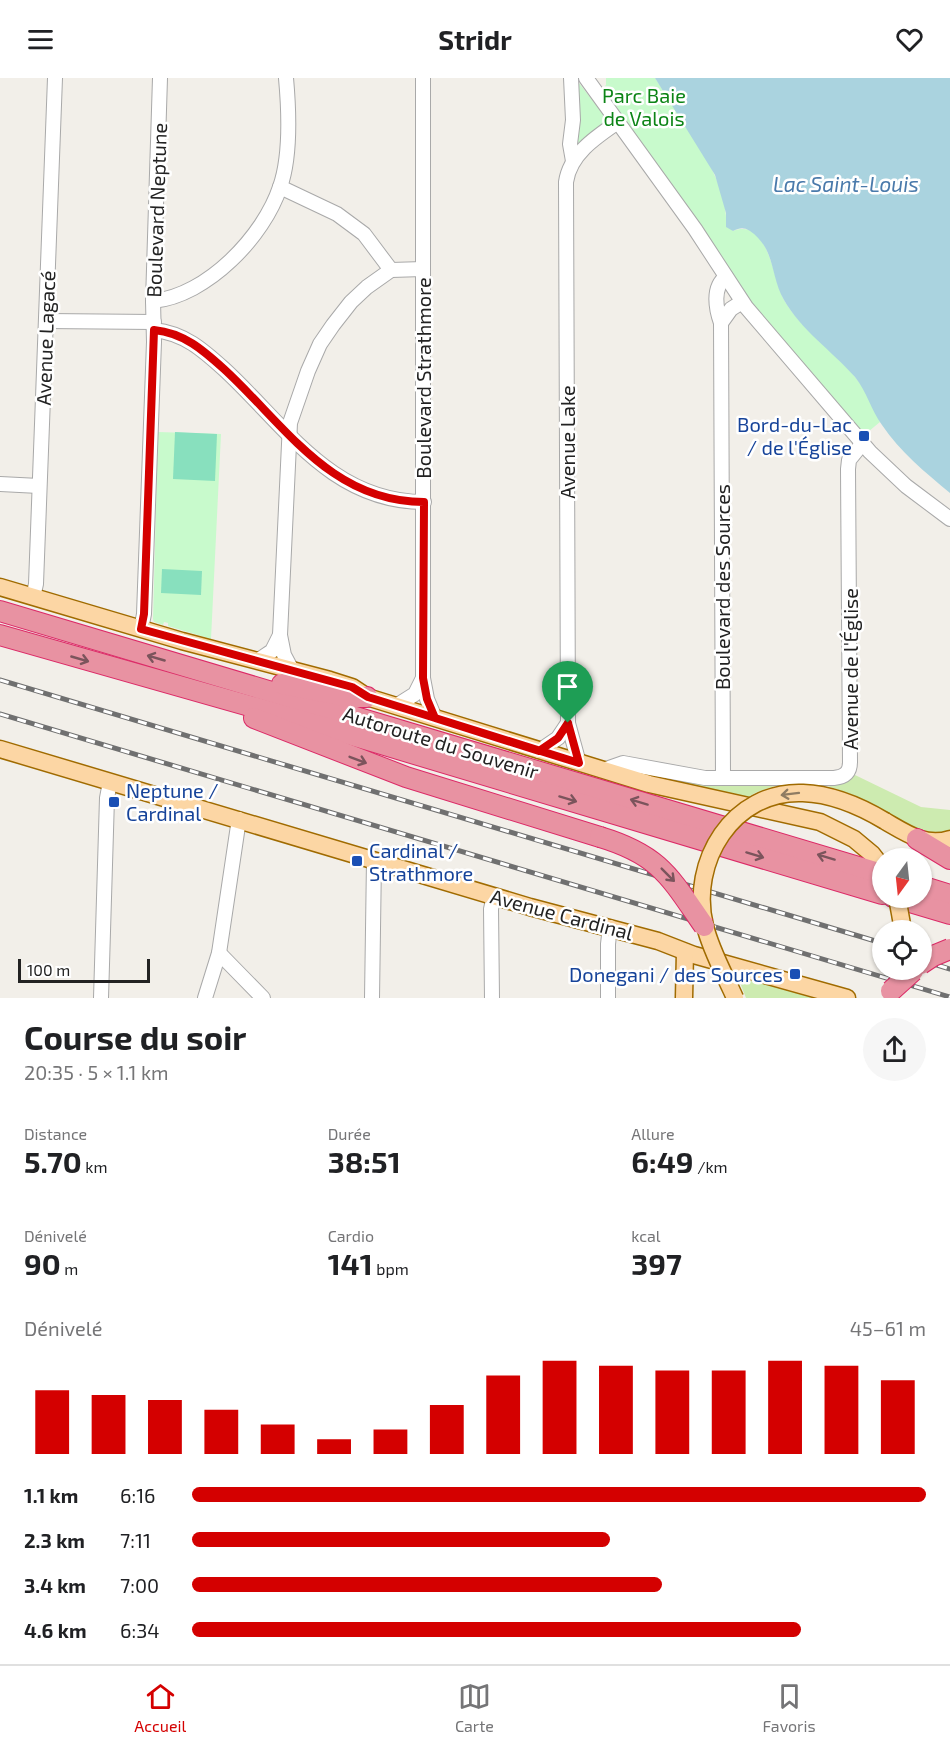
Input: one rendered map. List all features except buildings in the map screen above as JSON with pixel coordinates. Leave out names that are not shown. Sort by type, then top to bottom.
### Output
[{"type":"highway","name":"Autoroute du Souvenir","points":[[0,611],[872,871]]},
{"type":"highway","name":"Autoroute du Souvenir","points":[[0,635],[176,687],[348,734],[872,891]]},
{"type":"highway","points":[[212,674],[310,688],[349,697],[368,697]]},
{"type":"highway","points":[[176,687],[406,777],[630,848],[655,863],[675,882],[704,926]]},
{"type":"highway","points":[[917,839],[950,859]]},
{"type":"highway","points":[[932,889],[950,895]]},
{"type":"highway","points":[[931,908],[950,914]]},
{"type":"highway","points":[[932,957],[950,950]]},
{"type":"highway","points":[[889,995],[905,980]]},
{"type":"main road","points":[[0,587],[141,629],[352,687],[368,697],[675,791],[820,822],[848,835],[872,855]]},
{"type":"main road","name":"Avenue Cardinal","points":[[0,749],[494,896],[663,942],[685,952],[847,998]]},
{"type":"main road","points":[[735,998],[704,926],[703,884],[709,855],[717,839],[729,824],[754,804],[785,794],[809,793],[838,799],[917,839],[938,841],[950,839]]},
{"type":"main road","points":[[684,998],[685,952]]},
{"type":"main road","points":[[684,980],[709,959]]},
{"type":"main road","points":[[889,995],[894,980]]},
{"type":"street","name":"Avenue Lagacé","points":[[33,597],[36,584],[54,78]]},
{"type":"street","name":"Boulevard Neptune","points":[[141,629],[144,614],[154,326],[160,78]]},
{"type":"street","points":[[153,301],[173,298],[199,284],[232,260],[266,216],[280,187],[287,146],[289,110],[286,78]]},
{"type":"street","name":"Boulevard Strathmore","points":[[423,78],[423,678],[427,699],[435,718]]},
{"type":"street","name":"Avenue Lake","points":[[571,78],[573,113],[570,144],[573,161],[566,182],[565,213],[568,723],[579,763]]},
{"type":"street","points":[[586,78],[701,237],[742,302],[862,444],[906,486],[950,519]]},
{"type":"street","points":[[573,161],[618,122]]},
{"type":"street","points":[[280,187],[337,214],[364,234],[391,270]]},
{"type":"street","points":[[292,670],[284,655],[280,635],[291,419],[320,344],[351,302],[374,281],[391,270],[423,269]]},
{"type":"street","name":"Boulevard des Sources","points":[[723,778],[721,323],[717,312],[717,288],[720,281],[726,277]]},
{"type":"street","points":[[721,323],[729,312],[742,302]]},
{"type":"street","points":[[46,321],[154,326],[185,338],[200,347],[233,377],[289,436],[346,483],[386,498],[424,502]]},
{"type":"street","name":"Avenue de l'Église","points":[[723,778],[834,778],[842,777],[849,770],[848,469],[852,457],[862,444]]},
{"type":"street","points":[[0,484],[39,486]]},
{"type":"street","points":[[257,661],[272,651],[280,635]]},
{"type":"street","points":[[396,706],[415,694],[423,678]]},
{"type":"street","points":[[539,751],[558,738],[568,723]]},
{"type":"street","points":[[603,770],[624,763],[690,776],[723,778]]},
{"type":"street","points":[[101,998],[107,798],[110,782]]},
{"type":"street","points":[[205,998],[219,953],[239,819]]},
{"type":"street","points":[[372,998],[374,860]]},
{"type":"street","points":[[492,998],[491,909],[494,896]]},
{"type":"street","points":[[608,998],[610,927]]},
{"type":"street","points":[[219,953],[263,998]]},
{"type":"green space","name":"Parc Baie de Valois","points":[[606,78],[655,78],[711,167],[725,205],[726,222],[733,231],[745,229],[755,233],[768,253],[780,291],[792,312],[845,366],[864,389],[880,422],[863,436],[742,293],[617,111],[618,109],[603,88],[606,85]]},
{"type":"green space","points":[[579,83],[607,119],[605,124],[580,144],[577,142]]},
{"type":"green space","points":[[158,432],[221,434],[211,639],[168,626],[168,623],[164,622],[163,625],[154,622],[153,619]]},
{"type":"green space","points":[[175,432],[217,434],[215,481],[173,479]]},
{"type":"green space","points":[[162,569],[202,571],[201,595],[161,593]]},
{"type":"green space","points":[[649,773],[781,784],[746,798],[637,774]]},
{"type":"green space","points":[[855,775],[921,807],[950,810],[950,833],[919,834],[856,796],[819,783],[850,779]]},
{"type":"green space","points":[[737,975],[814,998],[746,998]]},
{"type":"water","name":"Lac Saint-Louis","points":[[655,78],[950,78],[950,493],[913,461],[889,435],[855,377],[791,311],[780,291],[768,254],[758,238],[745,229],[733,231],[726,227],[726,213],[715,175]]},
{"type":"railway","points":[[0,680],[872,940]]},
{"type":"railway","points":[[0,714],[950,997]]},
{"type":"railway","points":[[932,963],[950,969]]},
{"type":"place","name":"Bord-du-Lac / de l'Église","points":[[864,436]]},
{"type":"place","name":"Neptune / Cardinal","points":[[114,802]]},
{"type":"place","name":"Cardinal / Strathmore","points":[[357,861]]},
{"type":"place","name":"Donegani / des Sources","points":[[795,974]]},
{"type":"route","points":[[568,723],[558,738],[539,751],[435,718],[427,699],[423,678],[424,502],[386,498],[340,479],[294,441],[233,377],[200,347],[185,338],[154,330],[144,614],[141,629],[352,687],[368,697],[539,751],[579,763],[568,723]]}]
